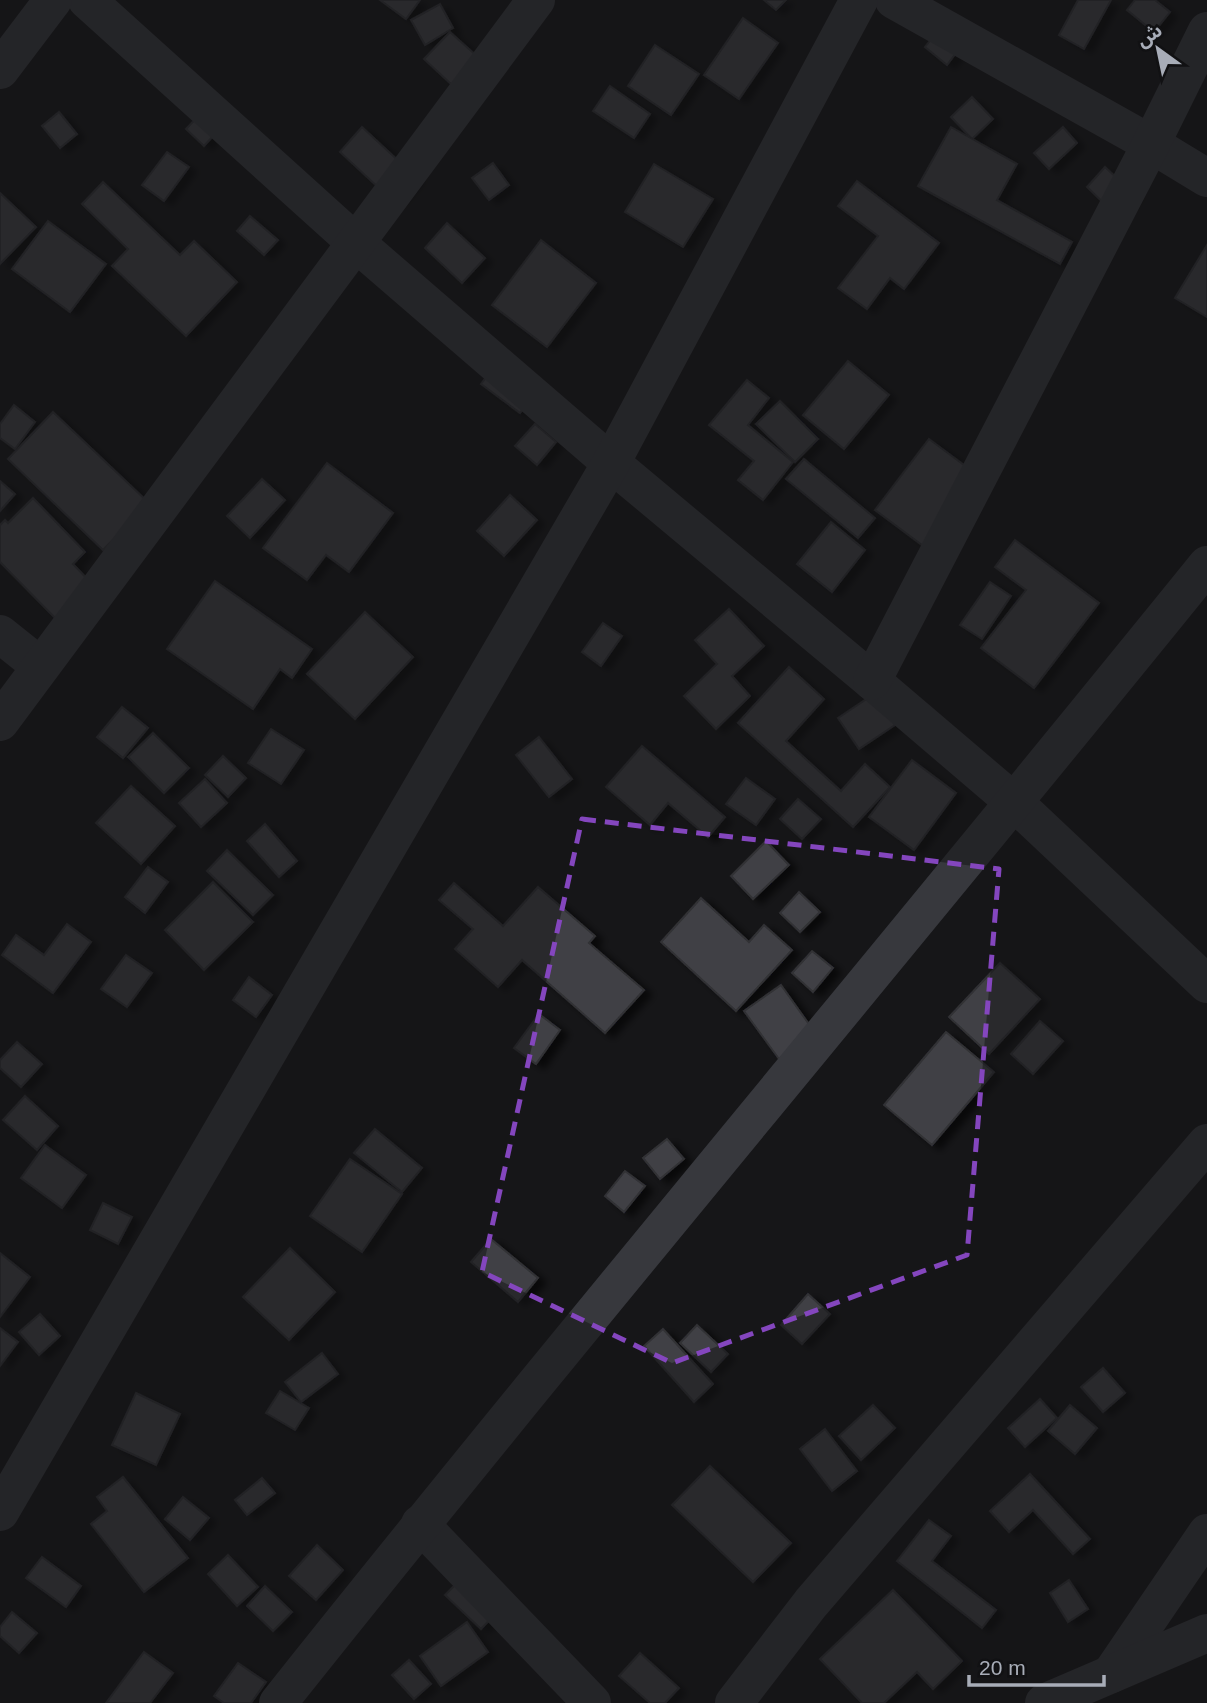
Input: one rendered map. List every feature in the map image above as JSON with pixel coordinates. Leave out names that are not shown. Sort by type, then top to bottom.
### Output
[{"type":"street","points":[[0,70],[53,0]]},
{"type":"street","points":[[87,0],[355,242],[611,463],[1015,803],[1207,984]]},
{"type":"street","points":[[0,722],[536,0]]},
{"type":"street","points":[[0,1512],[611,463],[859,0]]},
{"type":"street","points":[[894,0],[1207,178]]},
{"type":"street","points":[[872,681],[1207,31]]},
{"type":"street","points":[[278,1703],[421,1524],[1015,803],[1207,565]]},
{"type":"street","points":[[0,634],[40,666]]},
{"type":"street","points":[[734,1703],[811,1603],[1207,1143]]},
{"type":"street","points":[[421,1524],[592,1703]]},
{"type":"street","points":[[1111,1674],[1207,1533]]},
{"type":"street","points":[[1044,1703],[1207,1633]]},
{"type":"highlighted area","points":[[582,819],[999,869],[967,1255],[672,1363],[482,1272]]},
{"type":"building","points":[[380,0],[420,0],[406,19]]},
{"type":"building","points":[[764,0],[786,0],[776,10]]},
{"type":"building","points":[[1078,0],[1111,0],[1084,49],[1059,35]]},
{"type":"building","points":[[1135,0],[1155,0],[1170,12],[1154,32],[1127,10]]},
{"type":"building","points":[[440,4],[453,28],[425,45],[411,20]]},
{"type":"building","points":[[743,18],[778,43],[739,99],[704,75]]},
{"type":"building","points":[[943,24],[965,41],[947,65],[925,47]]},
{"type":"building","points":[[450,32],[478,57],[452,85],[424,59]]},
{"type":"building","points":[[655,45],[699,74],[671,115],[628,86]]},
{"type":"building","points":[[610,86],[650,114],[634,138],[593,111]]},
{"type":"building","points":[[972,97],[993,119],[972,139],[951,117]]},
{"type":"building","points":[[207,107],[225,123],[204,146],[186,129]]},
{"type":"building","points":[[59,112],[77,134],[60,148],[42,126]]},
{"type":"building","points":[[362,127],[416,177],[394,202],[340,152]]},
{"type":"building","points":[[951,127],[1017,164],[997,200],[1072,242],[1060,264],[918,186]]},
{"type":"building","points":[[1063,127],[1077,143],[1049,169],[1034,153]]},
{"type":"building","points":[[167,152],[189,167],[164,201],[142,185]]},
{"type":"building","points":[[493,163],[509,185],[489,200],[472,178]]},
{"type":"building","points":[[654,164],[713,199],[683,247],[625,212]]},
{"type":"building","points":[[1105,167],[1134,194],[1115,214],[1087,187]]},
{"type":"building","points":[[857,181],[939,243],[904,289],[890,278],[867,309],[838,288],[878,236],[838,206]]},
{"type":"building","points":[[103,182],[180,255],[194,241],[237,282],[186,336],[112,266],[128,249],[82,204]]},
{"type":"building","points":[[0,193],[36,227],[0,264]]},
{"type":"building","points":[[250,216],[278,240],[264,255],[237,231]]},
{"type":"building","points":[[48,221],[106,264],[70,312],[12,269]]},
{"type":"building","points":[[447,223],[485,258],[462,283],[425,248]]},
{"type":"building","points":[[541,240],[596,283],[547,347],[492,305]]},
{"type":"building","points":[[1207,245],[1207,317],[1175,298]]},
{"type":"building","points":[[848,361],[889,395],[844,449],[803,415]]},
{"type":"building","points":[[495,365],[534,394],[520,413],[481,384]]},
{"type":"building","points":[[747,380],[769,398],[748,425],[793,462],[763,500],[738,480],[754,461],[709,425]]},
{"type":"building","points":[[780,401],[818,439],[795,462],[756,424]]},
{"type":"building","points":[[14,405],[35,422],[15,449],[0,438],[0,424]]},
{"type":"building","points":[[53,412],[149,503],[103,550],[8,459]]},
{"type":"building","points":[[535,424],[556,442],[537,465],[515,446]]},
{"type":"building","points":[[929,439],[980,477],[926,548],[875,510]]},
{"type":"building","points":[[804,459],[875,518],[858,538],[786,479]]},
{"type":"building","points":[[327,463],[393,513],[349,572],[326,555],[307,580],[263,548]]},
{"type":"building","points":[[262,479],[285,500],[250,538],[227,516]]},
{"type":"building","points":[[0,481],[15,494],[0,511]]},
{"type":"building","points":[[510,495],[537,520],[504,556],[477,531]]},
{"type":"building","points":[[33,498],[85,552],[73,564],[94,586],[58,621],[0,562],[0,525],[5,520],[8,523]]},
{"type":"building","points":[[831,522],[865,550],[832,592],[797,564]]},
{"type":"building","points":[[1015,540],[1099,603],[1034,688],[981,648],[1026,590],[995,567]]},
{"type":"building","points":[[215,581],[312,649],[292,678],[280,669],[253,709],[167,649]]},
{"type":"building","points":[[990,582],[1011,596],[982,639],[960,625]]},
{"type":"building","points":[[729,609],[764,646],[732,676],[750,696],[716,729],[684,696],[717,664],[695,640]]},
{"type":"building","points":[[365,612],[413,657],[355,719],[307,674]]},
{"type":"building","points":[[603,623],[622,636],[601,666],[582,652]]},
{"type":"building","points":[[789,667],[824,699],[786,741],[841,791],[865,764],[890,787],[853,827],[738,723]]},
{"type":"building","points":[[874,694],[895,725],[859,749],[838,718]]},
{"type":"building","points":[[122,707],[148,728],[123,758],[97,737]]},
{"type":"building","points":[[271,729],[304,750],[281,784],[248,763]]},
{"type":"building","points":[[153,733],[189,768],[164,793],[128,757]]},
{"type":"building","points":[[539,737],[572,779],[549,797],[516,755]]},
{"type":"building","points":[[642,746],[725,817],[708,837],[668,803],[650,825],[606,787]]},
{"type":"building","points":[[223,756],[246,778],[228,797],[205,775]]},
{"type":"building","points":[[912,760],[956,793],[914,850],[869,817]]},
{"type":"building","points":[[746,778],[775,799],[756,825],[726,804]]},
{"type":"building","points":[[205,779],[227,803],[201,827],[179,803]]},
{"type":"building","points":[[131,786],[175,826],[141,864],[96,823]]},
{"type":"building","points":[[798,799],[821,819],[802,839],[780,819]]},
{"type":"building","points":[[265,824],[297,861],[279,877],[247,841]]},
{"type":"building","points":[[766,841],[789,865],[753,899],[731,876]]},
{"type":"building","points":[[227,850],[273,895],[253,915],[207,871]]},
{"type":"building","points":[[148,867],[168,882],[145,913],[125,897]]},
{"type":"building","points":[[213,882],[253,922],[204,970],[165,930]]},
{"type":"building","points":[[454,883],[503,926],[538,887],[595,936],[589,943],[644,990],[605,1033],[522,960],[498,987],[455,949],[473,929],[439,900]]},
{"type":"building","points":[[799,892],[820,912],[800,932],[780,913]]},
{"type":"building","points":[[701,898],[749,942],[764,925],[792,950],[736,1011],[661,942]]},
{"type":"building","points":[[67,924],[91,942],[53,993],[2,955],[16,935],[44,955]]},
{"type":"building","points":[[812,951],[833,968],[813,992],[792,973]]},
{"type":"building","points":[[126,955],[152,973],[127,1007],[101,989]]},
{"type":"building","points":[[1000,963],[1040,999],[989,1054],[949,1017]]},
{"type":"building","points":[[249,977],[272,995],[256,1017],[233,1000]]},
{"type":"building","points":[[781,985],[816,1034],[779,1059],[744,1011]]},
{"type":"building","points":[[539,1014],[560,1030],[536,1064],[514,1048]]},
{"type":"building","points":[[1040,1021],[1063,1041],[1033,1074],[1011,1054]]},
{"type":"building","points":[[946,1032],[994,1072],[932,1145],[884,1105]]},
{"type":"building","points":[[17,1042],[42,1064],[21,1087],[0,1068],[0,1060]]},
{"type":"building","points":[[25,1096],[58,1126],[37,1150],[3,1120]]},
{"type":"building","points":[[375,1129],[422,1168],[402,1192],[354,1153]]},
{"type":"building","points":[[667,1139],[684,1159],[660,1179],[643,1158]]},
{"type":"building","points":[[45,1145],[86,1175],[62,1208],[21,1178]]},
{"type":"building","points":[[350,1159],[402,1194],[362,1252],[310,1216]]},
{"type":"building","points":[[625,1171],[645,1186],[624,1212],[605,1196]]},
{"type":"building","points":[[103,1203],[132,1217],[118,1244],[90,1230]]},
{"type":"building","points":[[491,1239],[538,1278],[518,1302],[471,1262]]},
{"type":"building","points":[[290,1248],[335,1292],[289,1340],[243,1297]]},
{"type":"building","points":[[0,1253],[30,1277],[0,1317]]},
{"type":"building","points":[[808,1294],[830,1314],[802,1344],[781,1325]]},
{"type":"building","points":[[40,1314],[60,1336],[39,1355],[19,1332]]},
{"type":"building","points":[[697,1325],[728,1354],[711,1372],[680,1343]]},
{"type":"building","points":[[0,1328],[18,1342],[0,1366]]},
{"type":"building","points":[[663,1329],[713,1384],[694,1402],[644,1346]]},
{"type":"building","points":[[322,1353],[338,1374],[301,1402],[285,1382]]},
{"type":"building","points":[[1103,1368],[1125,1393],[1103,1412],[1081,1387]]},
{"type":"building","points":[[280,1391],[309,1408],[295,1430],[266,1413]]},
{"type":"building","points":[[136,1393],[180,1414],[156,1465],[112,1445]]},
{"type":"building","points":[[1040,1399],[1057,1418],[1025,1447],[1008,1428]]},
{"type":"building","points":[[873,1405],[895,1428],[861,1460],[839,1436]]},
{"type":"building","points":[[1070,1405],[1097,1428],[1075,1454],[1048,1431]]},
{"type":"building","points":[[825,1429],[857,1471],[832,1491],[800,1449]]},
{"type":"building","points":[[710,1466],[791,1543],[753,1582],[672,1505]]},
{"type":"building","points":[[1030,1474],[1090,1539],[1073,1554],[1033,1510],[1009,1532],[990,1511]]},
{"type":"building","points":[[123,1477],[188,1558],[144,1592],[91,1524],[107,1511],[97,1497]]},
{"type":"building","points":[[262,1478],[275,1493],[247,1515],[235,1500]]},
{"type":"building","points":[[183,1497],[209,1518],[190,1540],[165,1519]]},
{"type":"building","points":[[929,1520],[951,1536],[932,1561],[996,1610],[982,1628],[897,1561]]},
{"type":"building","points":[[317,1545],[343,1570],[316,1600],[289,1576]]},
{"type":"building","points":[[228,1555],[258,1587],[237,1606],[208,1574]]},
{"type":"building","points":[[42,1557],[81,1586],[66,1607],[26,1578]]},
{"type":"building","points":[[462,1578],[498,1611],[481,1629],[445,1595]]},
{"type":"building","points":[[1069,1580],[1088,1609],[1068,1622],[1050,1593]]},
{"type":"building","points":[[265,1586],[292,1612],[273,1631],[247,1606]]},
{"type":"building","points":[[893,1590],[962,1661],[933,1689],[917,1672],[884,1703],[862,1703],[820,1659]]},
{"type":"building","points":[[12,1612],[37,1633],[19,1653],[0,1636],[0,1627]]},
{"type":"building","points":[[467,1622],[488,1652],[441,1686],[420,1656]]},
{"type":"building","points":[[144,1652],[173,1673],[150,1703],[106,1703]]},
{"type":"building","points":[[640,1653],[679,1688],[665,1703],[650,1703],[619,1676]]},
{"type":"building","points":[[409,1660],[431,1684],[414,1699],[392,1675]]},
{"type":"building","points":[[238,1663],[266,1682],[251,1703],[224,1703],[214,1696]]}]
